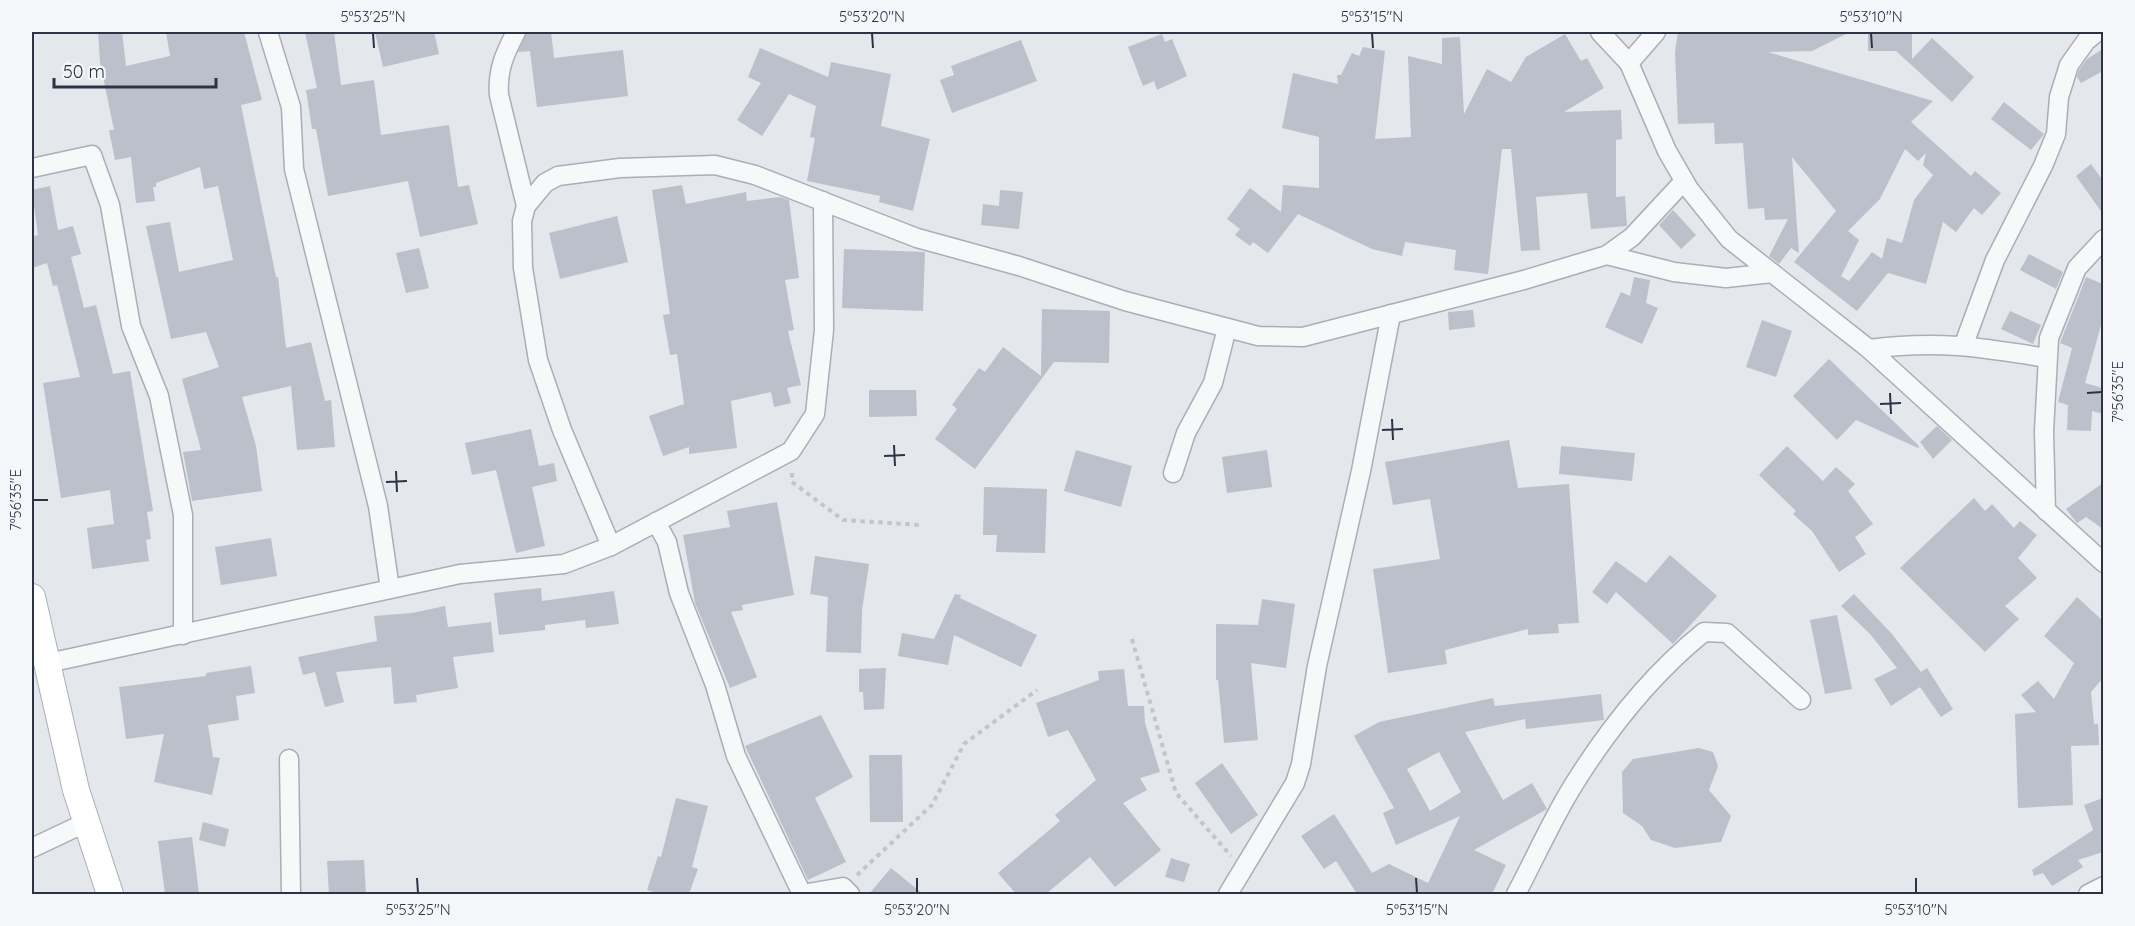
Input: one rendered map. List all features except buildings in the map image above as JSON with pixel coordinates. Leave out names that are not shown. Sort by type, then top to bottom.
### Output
[{"type":"street","points":[[268,32],[291,107],[294,169],[378,506],[390,589]]},
{"type":"street","points":[[516,32],[502,60],[498,78],[499,95],[526,206]]},
{"type":"street","points":[[1600,32],[1629,63],[1667,151],[1684,182],[1729,239],[1869,349],[2103,563]]},
{"type":"street","points":[[1629,63],[1656,32]]},
{"type":"street","points":[[1964,344],[1995,260],[2043,166],[2056,134],[2059,97],[2069,65],[2086,41],[2097,32]]},
{"type":"street","points":[[32,168],[92,155],[110,205],[131,326],[159,396],[183,515],[183,635]]},
{"type":"street","points":[[611,546],[562,430],[538,360],[523,268],[522,221],[526,206],[545,183],[558,176],[620,168],[715,165],[755,175],[916,238],[1019,266],[1125,301],[1258,336],[1303,337],[1607,255],[1632,237],[1684,182]]},
{"type":"street","points":[[48,663],[459,574],[564,564],[611,546],[791,451],[815,414],[824,330],[823,201]]},
{"type":"street","points":[[2046,511],[2044,431],[2049,338],[2077,268],[2103,239]]},
{"type":"street","points":[[1607,255],[1674,272],[1726,278],[1772,273]]},
{"type":"street","points":[[1228,894],[1295,783],[1301,764],[1317,666],[1361,471],[1391,314]]},
{"type":"street","points":[[1173,473],[1186,433],[1213,383],[1227,327]]},
{"type":"street","points":[[1869,349],[1913,343],[1964,344],[2047,358]]},
{"type":"street","points":[[656,522],[667,542],[680,593],[715,685],[735,756],[802,894],[846,891]]},
{"type":"street","points":[[32,597],[76,790],[111,894]]},
{"type":"street","points":[[1516,894],[1571,789],[1624,715],[1685,648],[1704,632],[1727,633],[1801,700]]},
{"type":"street","points":[[289,759],[291,894]]},
{"type":"street","points":[[32,848],[87,822]]},
{"type":"street","points":[[2088,894],[2103,886]]},
{"type":"path","points":[[791,451],[792,482],[843,520],[920,525]]},
{"type":"path","points":[[1132,639],[1176,793],[1243,870]]},
{"type":"path","points":[[846,891],[932,805],[964,744],[1037,690]]}]
